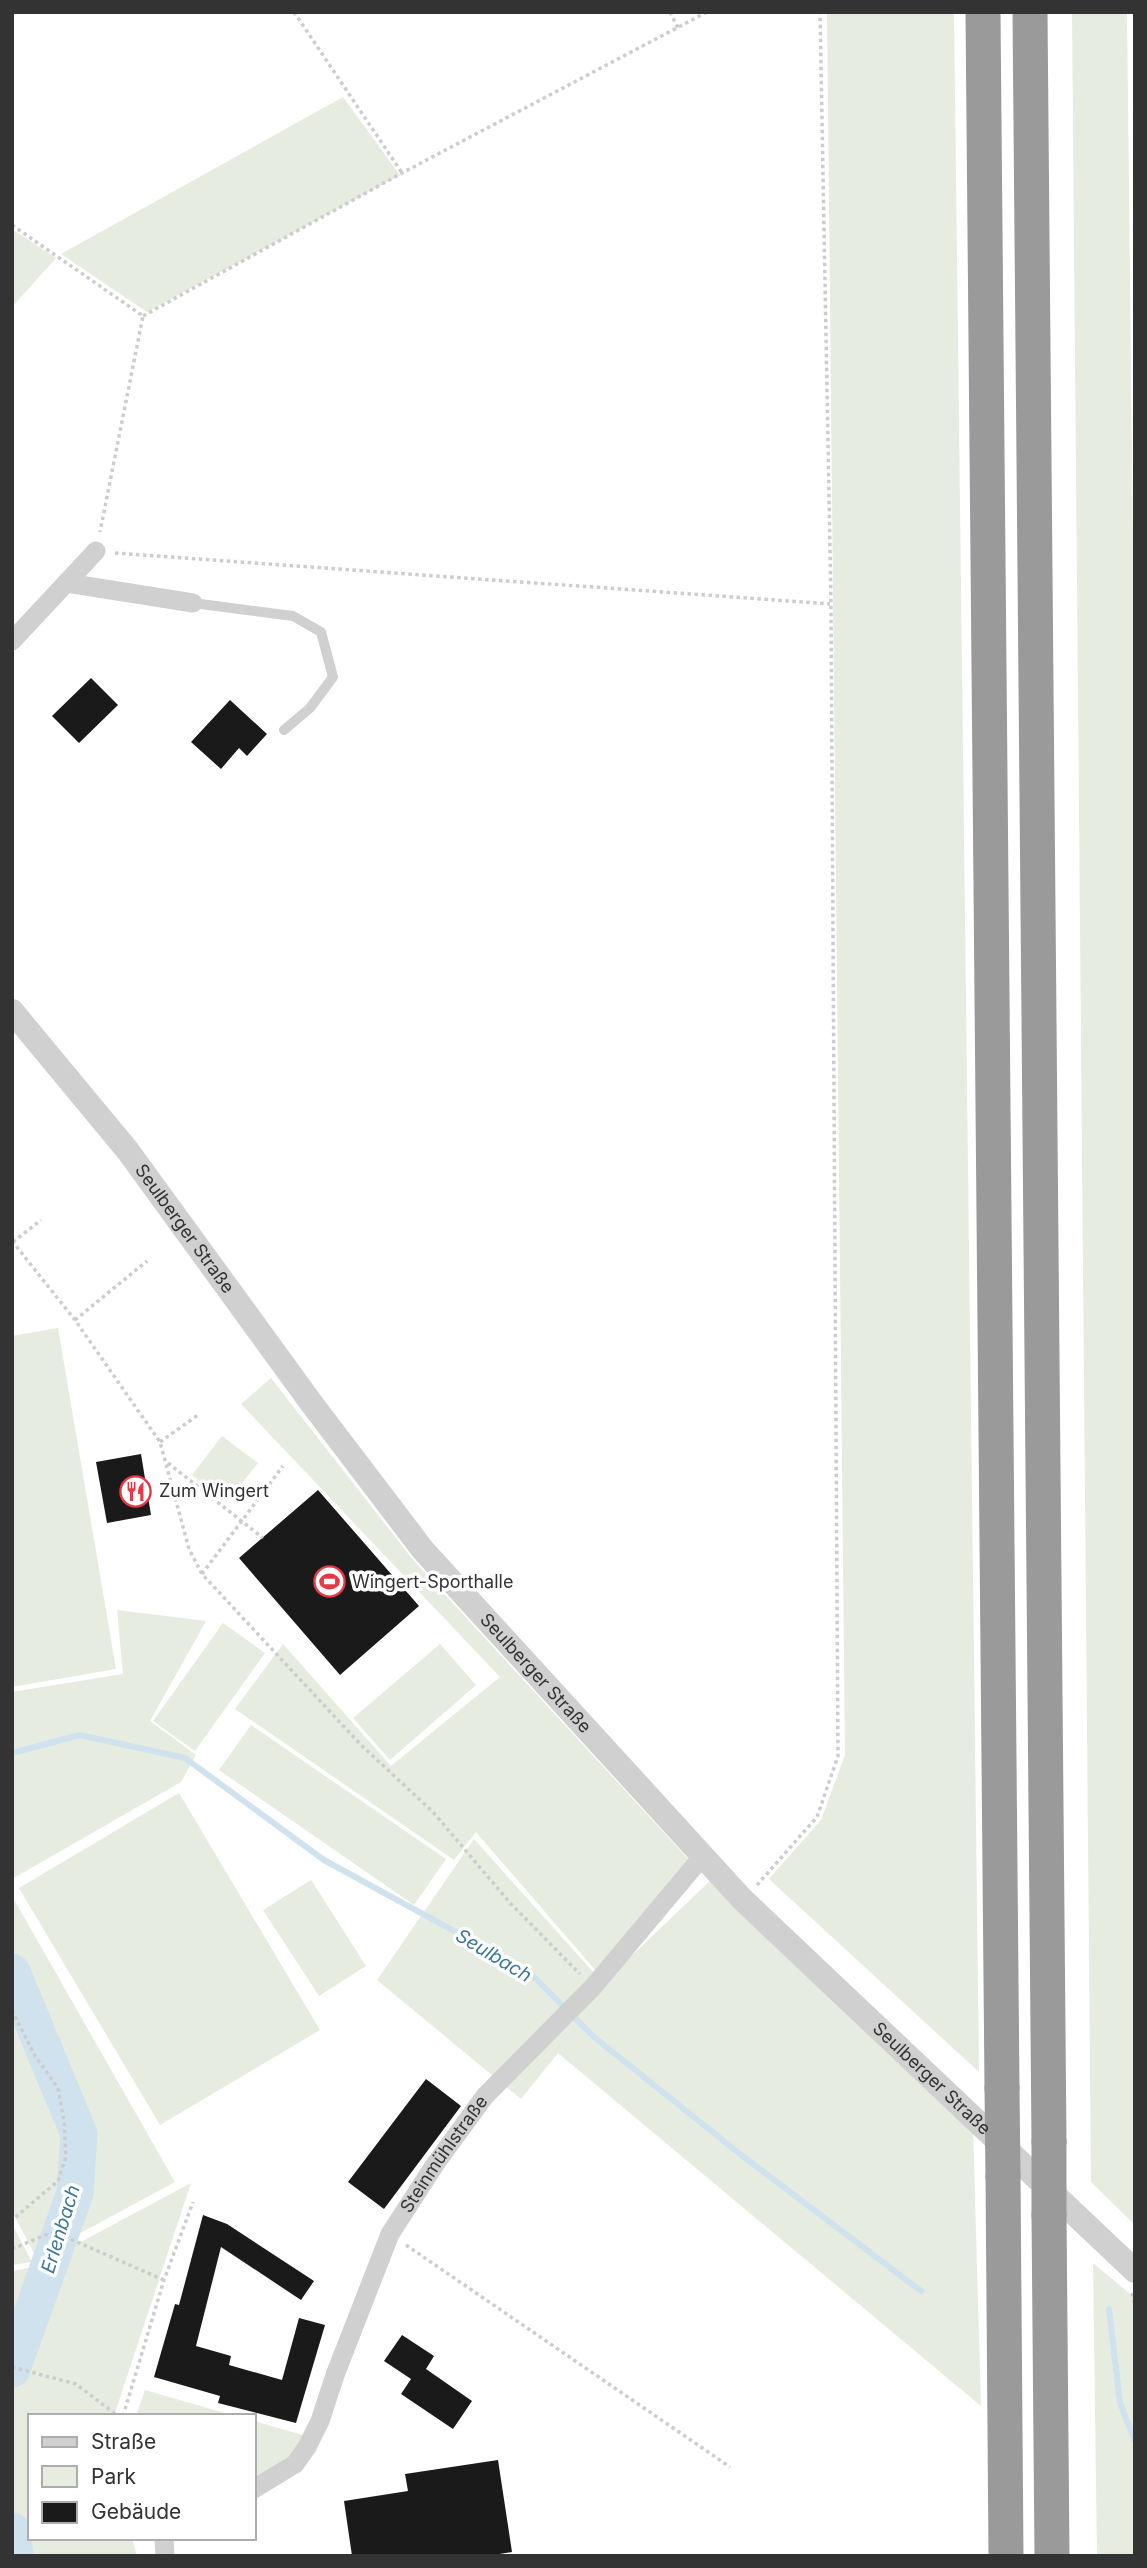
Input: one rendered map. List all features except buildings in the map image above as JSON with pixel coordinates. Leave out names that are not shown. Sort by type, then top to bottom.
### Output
[{"type":"highway","points":[[983,12],[1006,2556]]},
{"type":"highway","points":[[1030,12],[1052,2556]]},
{"type":"street","points":[[12,641],[96,551]]},
{"type":"street","points":[[67,583],[193,603]]},
{"type":"street","name":"Seulberger Straße","points":[[12,1011],[128,1151],[312,1404],[423,1550],[743,1899],[1135,2271]]},
{"type":"street","name":"Steinmühlstraße","points":[[256,2488],[295,2464],[307,2447],[320,2421],[390,2234],[411,2197],[485,2096],[590,1991],[702,1857]]},
{"type":"lane","points":[[193,603],[293,616],[321,632],[333,677],[310,708],[284,730]]},
{"type":"path","points":[[294,12],[402,173]]},
{"type":"path","points":[[670,12],[678,28]]},
{"type":"path","points":[[706,12],[402,173],[143,316],[96,551],[831,604]]},
{"type":"path","points":[[754,1888],[817,1817],[838,1756],[831,604],[820,12]]},
{"type":"path","points":[[12,225],[143,316]]},
{"type":"path","points":[[41,1220],[12,1241],[75,1320],[160,1443],[189,1549],[202,1574],[362,1745],[433,1812],[590,1991]]},
{"type":"path","points":[[75,1320],[147,1261]]},
{"type":"path","points":[[160,1443],[198,1415]]},
{"type":"path","points":[[167,1462],[263,1538]]},
{"type":"path","points":[[202,1574],[283,1466]]},
{"type":"path","points":[[12,2010],[35,2056],[58,2088],[64,2121],[66,2157],[58,2181],[12,2220]]},
{"type":"path","points":[[121,2414],[164,2280],[193,2202]]},
{"type":"path","points":[[12,2249],[50,2233],[68,2238],[164,2280]]},
{"type":"path","points":[[390,2234],[730,2467]]},
{"type":"path","points":[[12,2367],[76,2384],[117,2414]]},
{"type":"green space","points":[[827,12],[954,12],[979,2072],[769,1879],[821,1820],[845,1755]]},
{"type":"green space","points":[[1072,12],[1127,12],[1135,722],[1135,2225],[1091,2182]]},
{"type":"green space","points":[[343,97],[400,175],[147,312],[61,254]]},
{"type":"green space","points":[[12,229],[56,258],[12,307]]},
{"type":"green space","points":[[58,1328],[116,1669],[12,1687],[12,1336]]},
{"type":"green space","points":[[271,1378],[414,1561],[691,1862],[602,1978],[476,1832],[454,1860],[235,1709],[283,1644],[391,1766],[500,1677],[241,1404]]},
{"type":"green space","points":[[222,1436],[258,1463],[227,1502],[192,1475]]},
{"type":"green space","points":[[117,1610],[206,1621],[150,1721],[196,1755],[181,1782],[12,1879],[12,1692],[123,1674]]},
{"type":"green space","points":[[223,1623],[265,1653],[195,1751],[153,1721]]},
{"type":"green space","points":[[440,1644],[476,1685],[390,1760],[353,1718]]},
{"type":"green space","points":[[251,1725],[446,1859],[414,1905],[219,1770]]},
{"type":"green space","points":[[179,1793],[320,2030],[160,2125],[19,1888]]},
{"type":"green space","points":[[474,1839],[603,1983],[710,1881],[973,2128],[981,2406],[558,2053],[521,2099],[377,1980]]},
{"type":"green space","points":[[311,1880],[366,1966],[319,1996],[263,1910]]},
{"type":"green space","points":[[12,1896],[175,2182],[36,2257],[12,2211]]},
{"type":"green space","points":[[191,2183],[115,2414],[28,2414],[28,2540],[133,2540],[137,2556],[12,2556],[12,2271],[34,2267]]},
{"type":"green space","points":[[12,2224],[32,2262],[12,2265]]},
{"type":"green space","points":[[1093,2263],[1135,2298],[1135,2556],[1097,2556]]},
{"type":"green space","points":[[145,2390],[228,2414],[137,2414]]},
{"type":"green space","points":[[256,2422],[303,2435],[297,2454],[256,2478]]},
{"type":"waterway","name":"Seulbach","points":[[12,1753],[80,1735],[185,1758],[324,1860],[529,1972],[594,2037],[745,2158],[921,2291]]},
{"type":"waterway","name":"Erlenbach","points":[[12,1972],[79,2134],[75,2193],[12,2369]]},
{"type":"waterway","name":"Seulbach","points":[[1109,2309],[1120,2403],[1135,2441]]},
{"type":"waterway","name":"Erlenbach","points":[[12,2531],[15,2556]]},
{"type":"place","name":"Zum Wingert","points":[[136,1491]]},
{"type":"place","name":"Wingert-Sporthalle","points":[[329,1582]]}]
